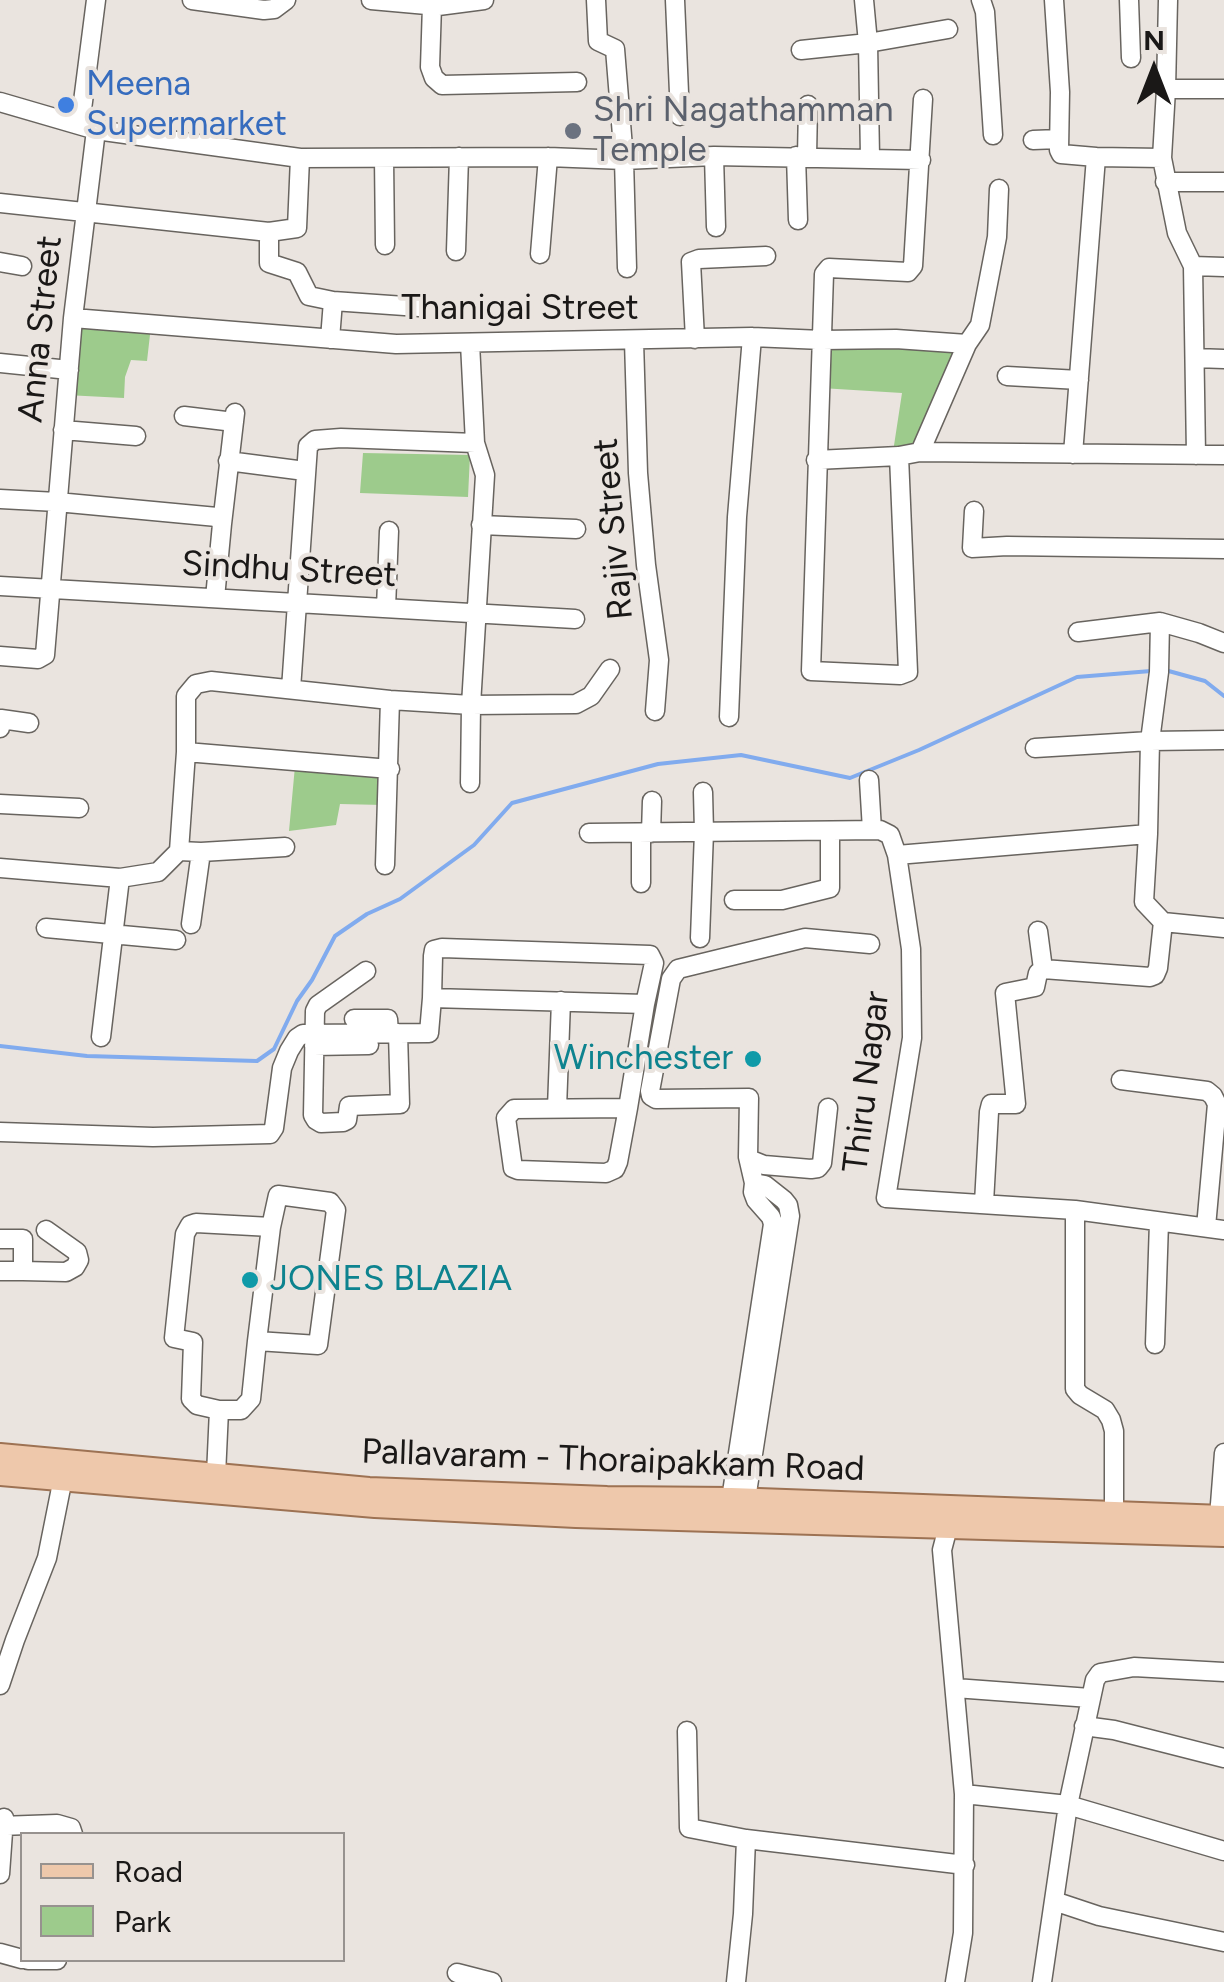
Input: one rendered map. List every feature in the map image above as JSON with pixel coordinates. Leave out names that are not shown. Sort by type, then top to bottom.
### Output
[{"type":"main road","points":[[0,1445],[58,1466]]},
{"type":"main road","name":"Pallavaram - Thoraipakkam Road","points":[[0,1456],[374,1506],[948,1527],[974,1519],[1114,1514],[1222,1523]]},
{"type":"main road","name":"Pallavaram - Thoraipakkam Road","points":[[0,1476],[25,1476],[58,1466],[369,1489],[738,1499],[974,1519],[1222,1523]]},
{"type":"street","name":"Anna Street","points":[[0,656],[38,660],[45,654],[85,212],[96,0]]},
{"type":"street","points":[[192,0],[264,10],[274,9],[286,0]]},
{"type":"street","points":[[371,0],[432,5],[484,0]]},
{"type":"street","points":[[596,0],[598,40],[615,49],[628,268]]},
{"type":"street","points":[[675,0],[680,116]]},
{"type":"street","points":[[864,0],[870,157]]},
{"type":"street","points":[[980,0],[993,135]]},
{"type":"street","points":[[1054,0],[1060,154],[1162,158]]},
{"type":"street","points":[[1129,0],[1132,58]]},
{"type":"street","points":[[1168,0],[1162,158],[1177,233],[1194,266],[1196,455]]},
{"type":"street","points":[[432,5],[430,68],[442,85],[577,82]]},
{"type":"street","points":[[802,50],[948,29]]},
{"type":"street","points":[[1166,88],[1224,89]]},
{"type":"street","points":[[900,456],[908,672],[900,676],[812,671],[824,274],[828,268],[908,272],[913,266],[924,99]]},
{"type":"street","points":[[0,102],[88,128],[300,158],[624,160],[714,156],[922,160]]},
{"type":"street","points":[[798,220],[808,105]]},
{"type":"street","points":[[1032,140],[1058,139]]},
{"type":"street","points":[[714,156],[716,227]]},
{"type":"street","points":[[540,254],[548,157]]},
{"type":"street","points":[[1073,454],[1096,157]]},
{"type":"street","points":[[0,203],[269,232],[297,228],[300,158]]},
{"type":"street","points":[[384,158],[385,245]]},
{"type":"street","points":[[456,251],[458,158]]},
{"type":"street","points":[[1165,182],[1224,182]]},
{"type":"street","points":[[920,452],[967,344],[980,325],[996,237],[998,189]]},
{"type":"street","points":[[269,232],[269,263],[297,272],[308,296],[418,307]]},
{"type":"street","points":[[695,340],[691,262],[766,256]]},
{"type":"street","points":[[0,262],[22,266]]},
{"type":"street","points":[[1194,266],[1224,267]]},
{"type":"street","points":[[330,338],[333,301]]},
{"type":"street","name":"Thanigai Street","points":[[73,318],[396,344],[752,338],[896,339],[967,344]]},
{"type":"street","points":[[729,716],[738,518],[752,338]]},
{"type":"street","name":"Rajiv Street","points":[[634,341],[638,473],[659,660],[655,712]]},
{"type":"street","points":[[470,342],[475,443],[484,475],[470,783]]},
{"type":"street","points":[[1194,358],[1224,359]]},
{"type":"street","points":[[0,363],[68,370]]},
{"type":"street","points":[[1007,376],[1079,380]]},
{"type":"street","points":[[184,416],[235,418],[216,598]]},
{"type":"street","points":[[63,430],[136,436]]},
{"type":"street","points":[[291,689],[308,446],[315,440],[341,438],[475,443]]},
{"type":"street","points":[[816,460],[920,452],[1224,455]]},
{"type":"street","points":[[228,461],[305,471]]},
{"type":"street","points":[[0,500],[217,517],[222,524]]},
{"type":"street","points":[[974,511],[972,548],[1224,550]]},
{"type":"street","points":[[481,526],[576,529]]},
{"type":"street","points":[[386,608],[389,531]]},
{"type":"street","name":"Sindhu Street","points":[[0,586],[575,619]]},
{"type":"street","points":[[1078,632],[1160,625],[1224,642]]},
{"type":"street","points":[[1160,625],[1159,672],[1150,741],[1144,902],[1163,922],[1224,928]]},
{"type":"street","points":[[0,868],[120,878],[158,872],[180,850],[186,696],[196,684],[211,681],[472,705],[576,704],[591,696],[610,670]]},
{"type":"street","points":[[385,866],[390,700]]},
{"type":"street","points":[[0,728],[1,720],[30,722]]},
{"type":"street","points":[[1034,748],[1224,740]]},
{"type":"street","points":[[186,752],[390,769]]},
{"type":"street","points":[[869,780],[872,830]]},
{"type":"street","points":[[700,938],[703,792]]},
{"type":"street","points":[[641,883],[652,801]]},
{"type":"street","points":[[0,804],[79,808]]},
{"type":"street","points":[[734,900],[782,900],[830,888],[830,830]]},
{"type":"street","points":[[589,833],[880,830],[890,835],[897,855],[1148,834]]},
{"type":"street","points":[[180,850],[284,848]]},
{"type":"street","points":[[191,924],[202,852]]},
{"type":"street","name":"Thiru Nagar","points":[[897,855],[912,949],[912,1038],[886,1198],[984,1203]]},
{"type":"street","points":[[100,1036],[120,878]]},
{"type":"street","points":[[1043,968],[1155,975],[1163,922]]},
{"type":"street","points":[[46,928],[176,940]]},
{"type":"street","points":[[1038,931],[1043,968]]},
{"type":"street","points":[[738,1499],[749,1373],[774,1230],[771,1217],[756,1200],[748,1156],[748,1098],[651,1096],[674,974],[805,938],[870,944]]},
{"type":"street","points":[[0,1132],[270,1134],[282,1068],[297,1038],[303,1034],[314,1040],[395,1030],[429,1032],[432,956],[434,950],[442,948],[650,956],[654,963],[628,1108],[615,1169],[606,1172],[513,1168],[506,1118],[514,1109],[628,1108]]},
{"type":"street","points":[[1043,968],[1036,986],[1005,994],[1016,1104],[991,1104],[984,1203],[1075,1210],[1215,1229],[1217,1104],[1213,1096],[1207,1091],[1120,1080]]},
{"type":"street","points":[[366,971],[318,1005],[314,1040],[316,1120],[343,1122],[347,1120],[349,1106],[400,1104],[395,1030]]},
{"type":"street","points":[[432,998],[646,1004]]},
{"type":"street","points":[[557,1108],[561,1001]]},
{"type":"street","points":[[354,1019],[395,1030]]},
{"type":"street","points":[[750,1159],[764,1165],[818,1168],[822,1163],[828,1108]]},
{"type":"street","points":[[257,1341],[318,1345],[336,1210],[330,1202],[278,1195],[271,1227],[257,1341],[251,1399],[242,1410],[219,1410],[197,1405],[191,1399],[193,1342],[174,1338],[185,1234],[196,1223],[271,1227]]},
{"type":"street","points":[[1075,1210],[1075,1389],[1104,1410],[1111,1420],[1114,1514]]},
{"type":"street","points":[[1155,1344],[1158,1222]]},
{"type":"street","points":[[0,1271],[66,1272],[75,1267],[76,1252],[46,1230]]},
{"type":"street","points":[[0,1239],[23,1239],[23,1271]]},
{"type":"street","points":[[216,1475],[219,1410]]},
{"type":"street","points":[[1222,1523],[1224,1453]]},
{"type":"street","points":[[0,1685],[47,1558],[58,1466]]},
{"type":"street","points":[[948,1527],[942,1550],[964,1794],[963,1933],[955,1982]]},
{"type":"street","points":[[1042,1982],[1068,1805],[1095,1680],[1100,1673],[1134,1668],[1224,1672]]},
{"type":"street","points":[[955,1688],[1090,1698]]},
{"type":"street","points":[[1084,1726],[1224,1758]]},
{"type":"street","points":[[687,1731],[689,1828],[746,1839],[965,1865]]},
{"type":"street","points":[[964,1794],[1068,1805],[1224,1851]]},
{"type":"street","points":[[0,1874],[2,1823],[56,1824],[71,1828],[72,1832]]},
{"type":"street","points":[[736,1982],[746,1839]]},
{"type":"street","points":[[1054,1901],[1099,1916],[1224,1942]]},
{"type":"street","points":[[457,1973],[492,1982]]},
{"type":"green space","points":[[75,321],[151,326],[147,361],[131,360],[124,398],[66,395]]},
{"type":"green space","points":[[823,342],[964,346],[919,450],[893,452],[902,393],[821,388]]},
{"type":"green space","points":[[363,453],[470,455],[468,497],[360,493]]},
{"type":"green space","points":[[295,766],[383,774],[383,805],[340,804],[336,825],[289,831]]},
{"type":"waterway","points":[[1165,670],[1205,681],[1224,696]]},
{"type":"waterway","points":[[0,1046],[87,1056],[257,1061],[274,1049],[335,936],[367,914],[400,899],[474,845],[512,803],[658,764],[741,755],[850,778],[1077,677],[1151,671]]},
{"type":"place","name":"Meena Supermarket","points":[[66,105]]},
{"type":"place","name":"Shri Nagathamman Temple","points":[[573,131]]},
{"type":"place","name":"Winchester","points":[[753,1059]]},
{"type":"place","name":"JONES BLAZIA","points":[[250,1280]]}]
